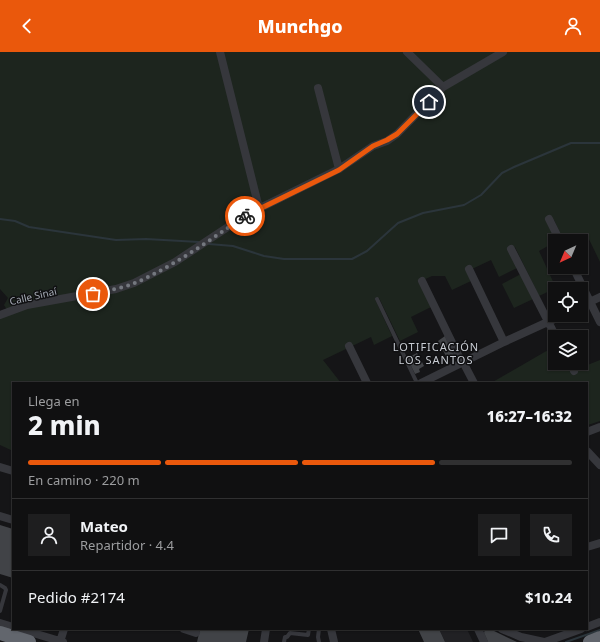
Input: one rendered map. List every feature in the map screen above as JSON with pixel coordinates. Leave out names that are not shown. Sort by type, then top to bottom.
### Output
[{"type":"highway","points":[[0,633],[29,642]]},
{"type":"highway","points":[[590,642],[600,638]]},
{"type":"street","points":[[220,52],[259,208]]},
{"type":"street","points":[[408,52],[443,87]]},
{"type":"street","name":"Calle Sinaí","points":[[0,315],[27,305],[116,289],[134,283],[175,262],[246,215],[339,170],[373,146],[397,134],[443,87],[503,52]]},
{"type":"street","points":[[318,88],[339,170]]},
{"type":"street","points":[[549,220],[556,234]]},
{"type":"street","points":[[511,249],[548,320]]},
{"type":"street","points":[[469,269],[504,342]]},
{"type":"street","points":[[576,274],[600,322]]},
{"type":"street","points":[[422,281],[473,382]]},
{"type":"street","points":[[590,302],[600,297]]},
{"type":"street","points":[[424,382],[462,362],[549,322],[553,330]]},
{"type":"street","points":[[349,346],[366,382]]},
{"type":"street","points":[[588,432],[600,427]]},
{"type":"street","points":[[588,452],[600,465]]},
{"type":"street","points":[[0,467],[12,471]]},
{"type":"street","points":[[0,516],[12,520]]},
{"type":"street","points":[[588,547],[600,543]]},
{"type":"street","points":[[588,627],[600,622]]},
{"type":"street","points":[[0,623],[12,627]]},
{"type":"street","points":[[23,630],[61,642],[64,630]]},
{"type":"street","points":[[187,630],[196,633]]},
{"type":"street","points":[[264,642],[266,630]]},
{"type":"street","points":[[331,630],[334,642]]},
{"type":"street","points":[[478,630],[484,642]]},
{"type":"street","points":[[504,630],[522,638],[545,642],[578,630]]},
{"type":"lane","points":[[376,299],[421,382]]},
{"type":"lane","points":[[0,584],[6,590],[0,610]]},
{"type":"lane","points":[[284,642],[285,637],[288,637],[290,633],[308,635],[309,630]]},
{"type":"lane","points":[[319,630],[319,642]]},
{"type":"shaded area","points":[[0,52],[600,52],[600,262],[588,237],[588,234],[561,234],[554,220],[555,234],[548,234],[548,246],[539,251],[548,271],[548,274],[550,274],[553,282],[548,282],[548,292],[539,296],[515,247],[509,251],[517,268],[499,277],[491,260],[472,269],[471,281],[452,290],[445,276],[432,276],[419,282],[431,307],[411,317],[418,332],[400,341],[379,298],[375,299],[392,336],[374,345],[371,337],[323,360],[340,382],[12,382],[12,451],[0,445],[0,315],[7,310],[4,305],[8,298],[0,289]]},
{"type":"shaded area","points":[[521,274],[533,299],[514,308],[502,284]]},
{"type":"shaded area","points":[[548,350],[548,370],[569,370],[570,372],[575,370],[588,370],[588,365],[600,360],[600,421],[588,425],[588,382],[493,382]]},
{"type":"shaded area","points":[[439,630],[467,630],[473,642],[445,642]]},
{"type":"building","points":[[445,336],[454,355],[447,358],[438,341]]},
{"type":"building","points":[[417,353],[421,361],[416,365],[422,362],[424,366],[419,369],[420,372],[415,374],[407,358]]},
{"type":"building","points":[[0,525],[12,529],[12,578],[0,574]]},
{"type":"building","points":[[200,630],[249,630],[246,642],[197,642]]},
{"type":"building","points":[[418,630],[439,630],[445,642],[424,642]]},
{"type":"building","points":[[485,630],[492,630],[517,642],[488,642],[484,633]]},
{"type":"waterway","points":[[209,244],[233,246],[264,256],[284,259],[352,259],[367,251],[398,223],[423,213],[464,205],[481,195],[502,173],[514,167],[571,143],[600,143]]},
{"type":"waterway","points":[[0,219],[15,221],[29,227],[116,240],[146,239],[199,242]]},
{"type":"waterway","points":[[566,642],[600,630]]},
{"type":"way so far","points":[[93,294],[116,289],[134,283],[148,276],[175,262],[245,216]]},
{"type":"district","name":"LOTIFICACIÓN LOS SANTOS","points":[[436,353]]},
{"type":"route","points":[[245,216],[339,170],[373,146],[387,140],[404,129],[429,102]]}]
